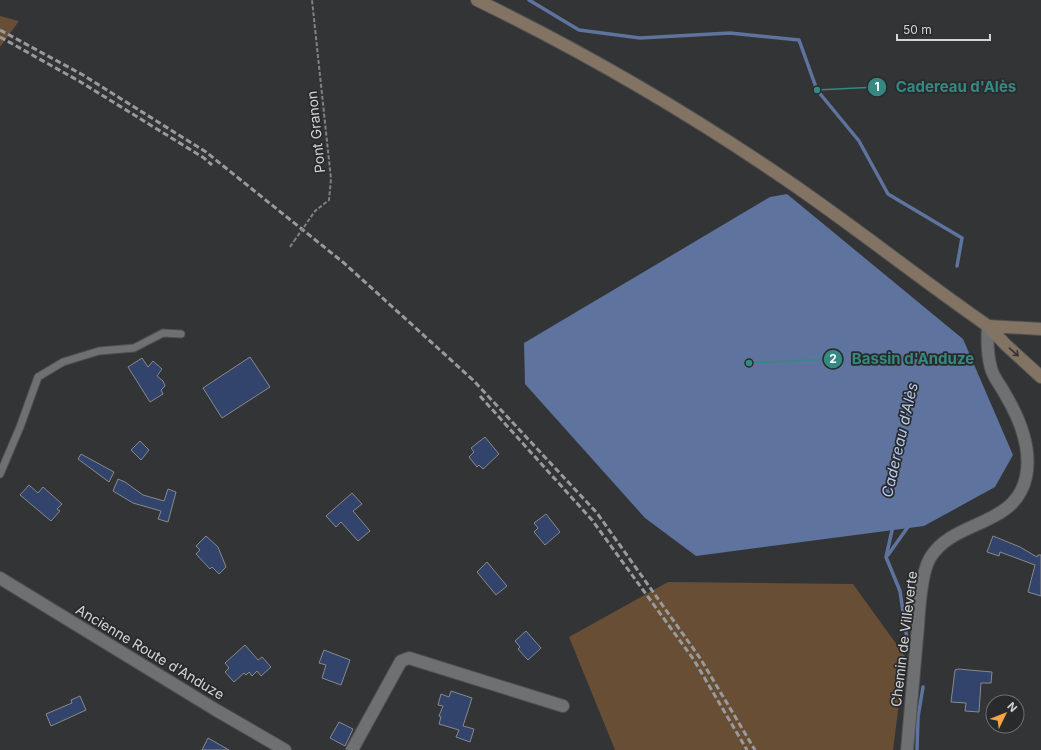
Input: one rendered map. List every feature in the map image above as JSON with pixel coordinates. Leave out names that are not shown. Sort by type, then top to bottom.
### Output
[{"type":"main road","points":[[477,0],[634,83],[699,122],[787,180],[988,326],[1006,345],[1041,377]]},
{"type":"main road","points":[[988,326],[1041,329]]},
{"type":"street","name":"Chemin de Villeverte","points":[[907,750],[921,591],[929,559],[943,543],[954,535],[996,516],[1005,510],[1014,502],[1021,492],[1026,479],[1028,456],[1022,430],[1014,410],[991,370],[987,350],[988,326]]},
{"type":"street","name":"Ancienne Route d'Anduze","points":[[0,578],[209,706],[285,750]]},
{"type":"street","points":[[352,750],[401,661],[409,658],[563,706]]},
{"type":"lane","points":[[0,474],[20,427],[38,377],[63,362],[99,351],[134,348],[163,333],[181,334]]},
{"type":"path","name":"Pont Granon","points":[[290,247],[315,211],[329,200],[331,179],[312,0]]},
{"type":"shaded area","points":[[0,16],[19,21],[0,47]]},
{"type":"shaded area","points":[[668,582],[853,584],[905,656],[893,750],[615,750],[569,637]]},
{"type":"water","points":[[787,194],[963,339],[1013,455],[995,487],[924,526],[696,556],[645,518],[525,384],[524,343],[770,197]]},
{"type":"building","points":[[250,357],[270,387],[222,418],[203,388]]},
{"type":"building","points":[[142,358],[148,367],[153,361],[162,369],[157,376],[163,381],[165,386],[161,390],[163,394],[150,402],[128,367]]},
{"type":"building","points":[[485,437],[499,454],[483,469],[479,465],[477,467],[469,457],[474,452],[471,448]]},
{"type":"building","points":[[140,441],[149,450],[141,460],[131,450]]},
{"type":"building","points":[[81,454],[114,472],[109,482],[78,459]]},
{"type":"building","points":[[118,479],[125,482],[143,495],[164,501],[168,489],[176,492],[168,522],[158,519],[161,511],[133,503],[113,491]]},
{"type":"building","points":[[29,485],[38,493],[43,487],[62,504],[57,509],[60,511],[51,521],[20,495]]},
{"type":"building","points":[[352,493],[362,504],[353,511],[370,531],[358,541],[341,522],[336,527],[326,516]]},
{"type":"building","points":[[546,514],[560,532],[545,545],[534,532],[538,528],[534,523]]},
{"type":"building","points":[[206,536],[218,547],[226,567],[219,574],[212,567],[210,569],[196,554],[200,550],[196,546]]},
{"type":"building","points":[[993,536],[1020,547],[1037,557],[1038,555],[1041,555],[1041,596],[1028,592],[1035,565],[1000,552],[999,556],[987,552]]},
{"type":"building","points":[[487,562],[507,586],[496,595],[477,572]]},
{"type":"building","points":[[526,631],[541,648],[528,660],[518,649],[520,647],[515,641]]},
{"type":"building","points":[[245,645],[258,660],[262,657],[271,667],[261,676],[257,671],[252,676],[249,672],[246,675],[244,673],[234,682],[225,672],[229,668],[225,663]]},
{"type":"building","points":[[324,650],[350,660],[341,685],[322,678],[326,665],[319,663]]},
{"type":"building","points":[[955,670],[992,672],[991,683],[981,683],[979,712],[965,711],[966,703],[951,702]]},
{"type":"building","points":[[451,691],[472,698],[463,726],[474,729],[470,742],[456,737],[459,730],[439,724],[441,717],[439,716],[443,706],[438,705],[441,694],[449,697]]},
{"type":"building","points":[[80,696],[86,710],[51,726],[46,714],[72,703],[71,700]]},
{"type":"building","points":[[339,722],[353,729],[345,746],[330,738]]},
{"type":"building","points":[[208,738],[229,750],[202,750]]},
{"type":"waterway","name":"Cadereau d'Alès","points":[[529,0],[579,30],[640,38],[730,33],[799,40],[817,90],[859,141],[888,194],[962,238],[957,266]]},
{"type":"waterway","name":"Cadereau d'Alès","points":[[888,555],[910,524]]},
{"type":"waterway","name":"Cadereau d'Alès","points":[[893,526],[886,557],[900,591],[907,639]]},
{"type":"waterway","name":"Cadereau d'Alès","points":[[917,750],[918,717],[923,687]]},
{"type":"railway","points":[[0,30],[83,75],[206,152],[344,263],[473,380],[597,513],[700,658],[755,750]]},
{"type":"railway","points":[[0,37],[79,81],[204,158],[212,165]]},
{"type":"railway","points":[[480,396],[592,520],[694,660],[747,750]]},
{"type":"place","name":"Cadereau d'Alès","points":[[817,90]]},
{"type":"place","name":"Bassin d'Anduze","points":[[749,363]]}]
